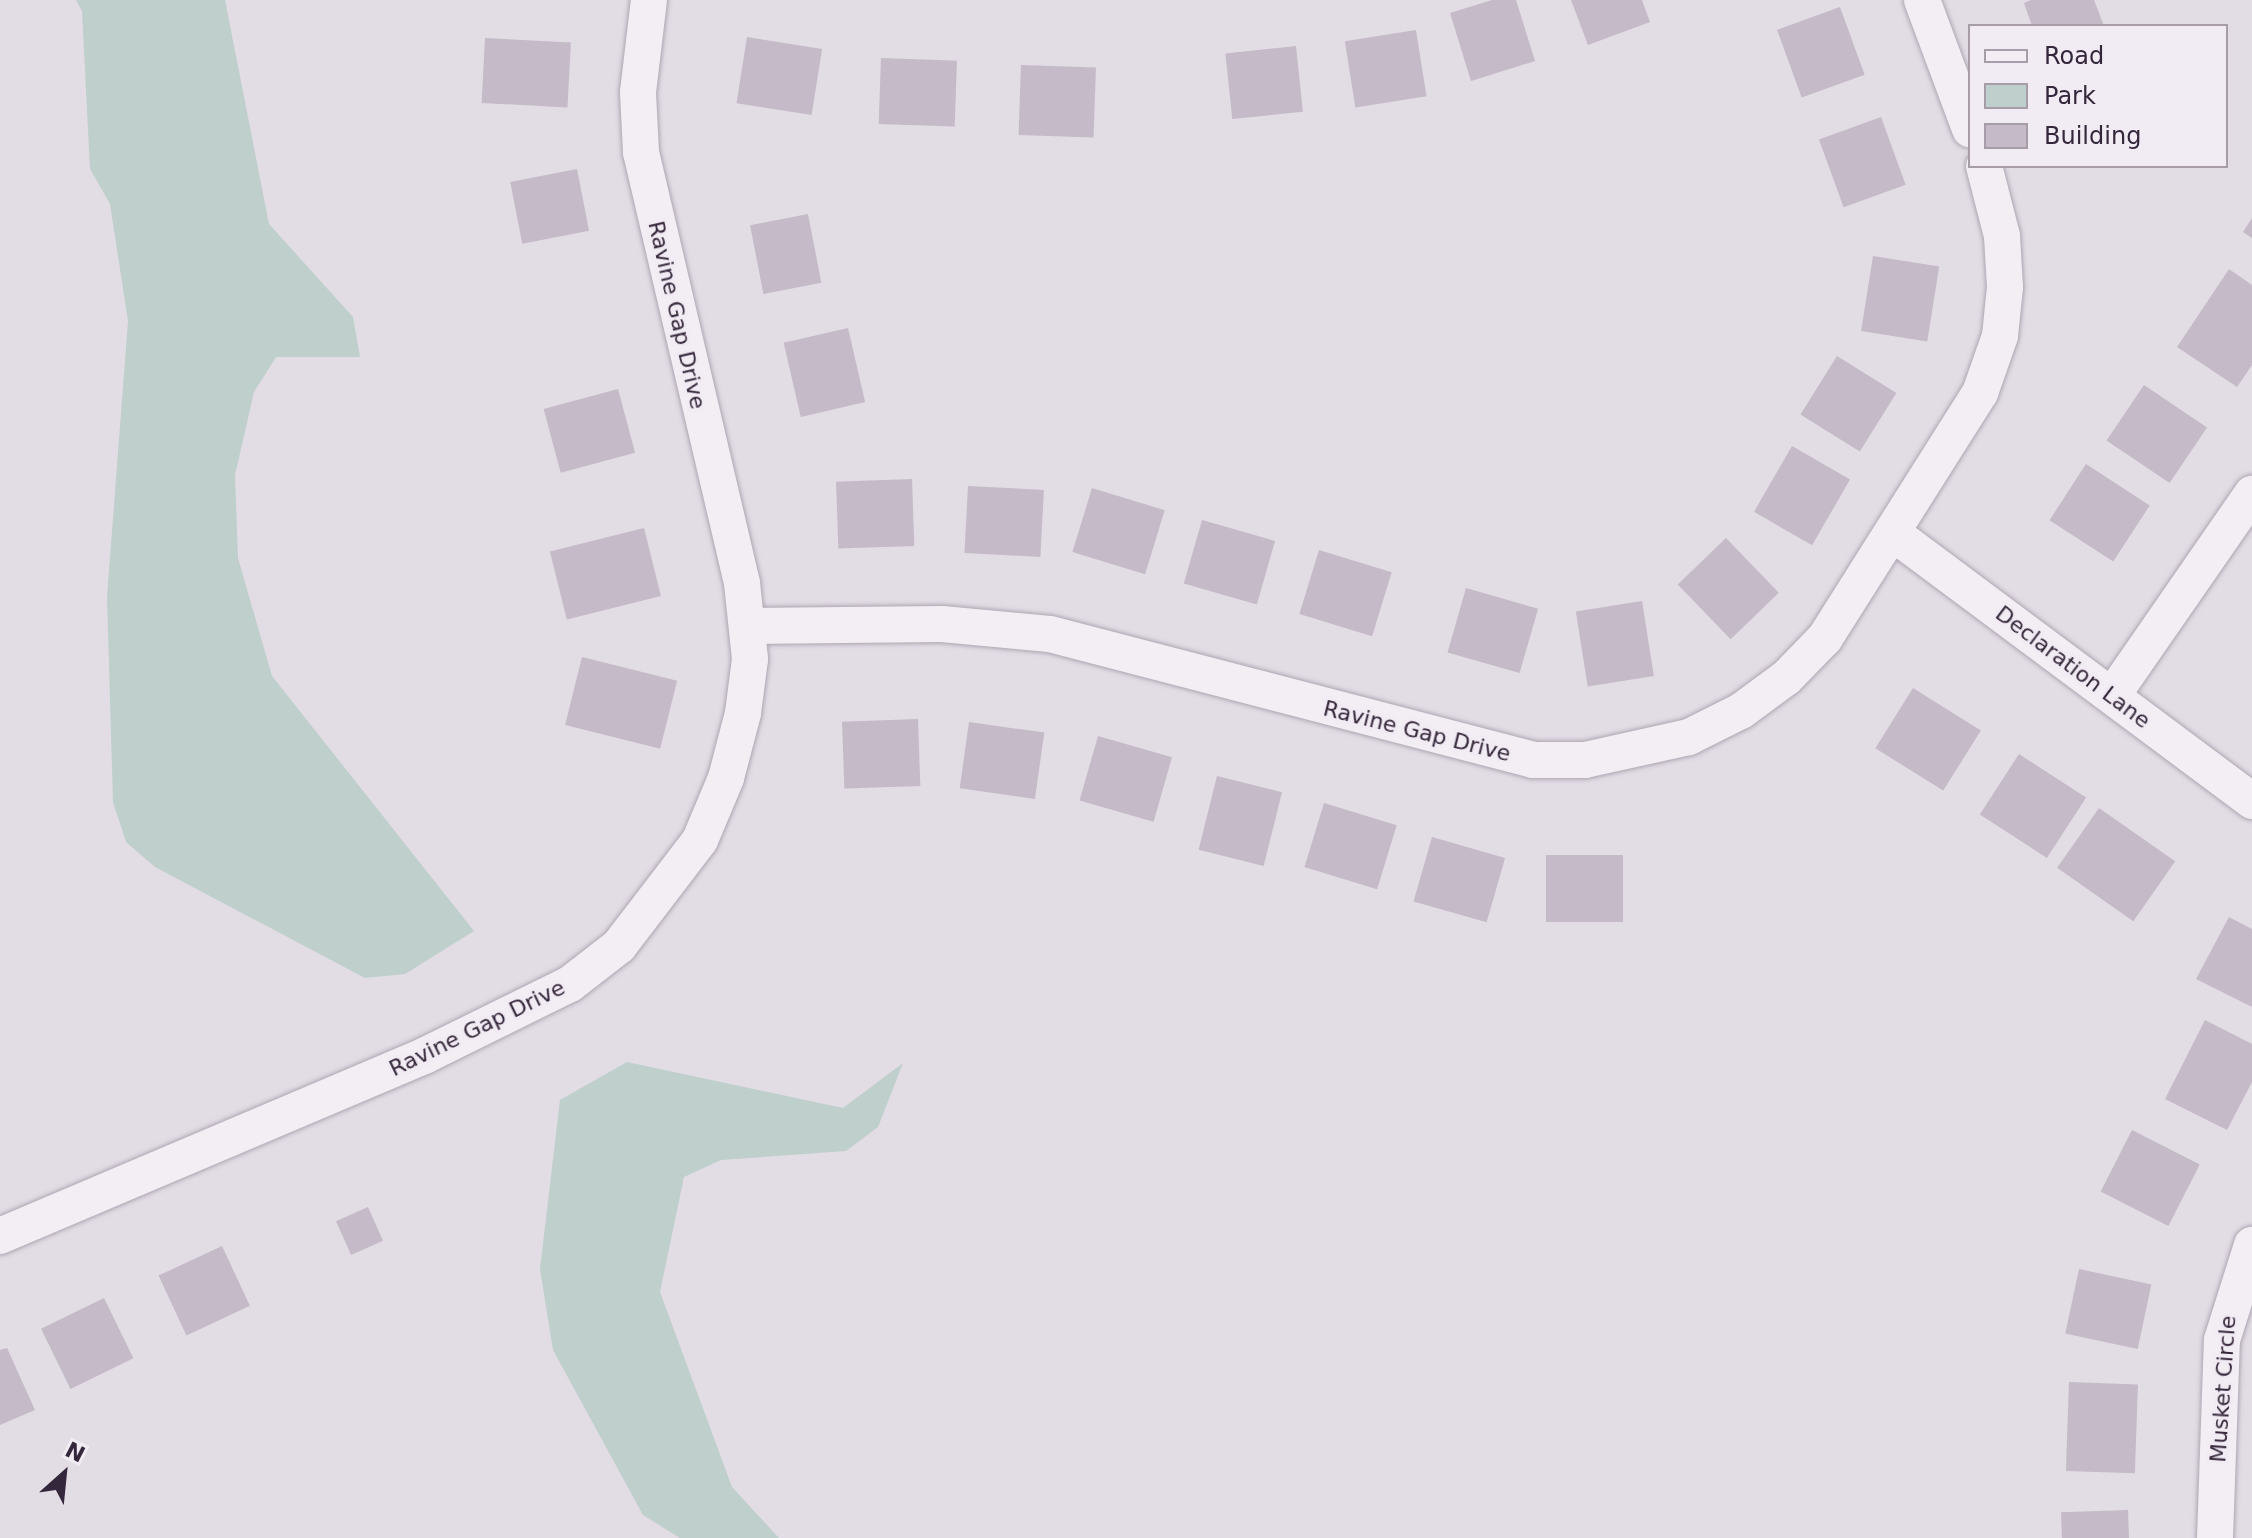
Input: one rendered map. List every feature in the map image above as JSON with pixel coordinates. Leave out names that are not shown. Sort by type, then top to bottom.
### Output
[{"type":"street","name":"Ravine Gap Drive","points":[[0,1236],[509,1017],[570,984],[619,946],[700,840],[726,778],[743,713],[750,659],[747,626],[641,152],[638,92],[649,0]]},
{"type":"street","points":[[1922,0],[1968,124]]},
{"type":"street","name":"Ravine Gap Drive","points":[[747,626],[942,624],[1050,634],[1476,749],[1533,760],[1585,760],[1689,737],[1752,703],[1825,638],[1894,534],[1980,393],[2000,336],[2005,287],[2002,236],[1985,168]]},
{"type":"street","points":[[2112,696],[2252,494]]},
{"type":"street","name":"Declaration Lane","points":[[1894,534],[2252,801]]},
{"type":"street","name":"Musket Circle","points":[[2215,1538],[2222,1340],[2229,1305],[2252,1245]]},
{"type":"green space","points":[[76,0],[225,0],[269,224],[353,317],[360,357],[276,357],[254,392],[235,475],[238,558],[272,676],[474,931],[405,974],[365,978],[155,867],[126,842],[113,802],[107,597],[128,321],[110,204],[90,169],[82,11]]},
{"type":"green space","points":[[627,1062],[843,1108],[903,1063],[878,1127],[846,1151],[721,1160],[684,1177],[660,1292],[732,1487],[779,1538],[680,1538],[643,1515],[553,1350],[540,1269],[560,1100]]},
{"type":"building","points":[[1492,0],[1516,0],[1535,61],[1471,81],[1450,13]]},
{"type":"building","points":[[1571,0],[1642,0],[1650,22],[1588,45]]},
{"type":"building","points":[[2031,0],[2094,0],[2103,24],[2031,24],[2024,3]]},
{"type":"building","points":[[1840,7],[1865,75],[1802,98],[1777,30]]},
{"type":"building","points":[[1416,30],[1426,96],[1355,107],[1345,41]]},
{"type":"building","points":[[747,37],[822,49],[812,115],[737,103]]},
{"type":"building","points":[[485,38],[571,43],[567,107],[482,103]]},
{"type":"building","points":[[1296,46],[1303,112],[1232,119],[1225,53]]},
{"type":"building","points":[[881,58],[957,61],[955,127],[879,124]]},
{"type":"building","points":[[1021,65],[1096,68],[1094,138],[1019,135]]},
{"type":"building","points":[[1881,117],[1906,185],[1844,207],[1819,140]]},
{"type":"building","points":[[577,169],[589,231],[522,244],[510,182]]},
{"type":"building","points":[[808,214],[821,283],[763,294],[750,225]]},
{"type":"building","points":[[2252,218],[2252,238],[2243,232]]},
{"type":"building","points":[[1873,256],[1939,266],[1927,342],[1861,331]]},
{"type":"building","points":[[2229,269],[2252,285],[2252,365],[2237,387],[2177,347]]},
{"type":"building","points":[[848,328],[865,402],[801,417],[784,343]]},
{"type":"building","points":[[1837,356],[1896,393],[1860,452],[1800,415]]},
{"type":"building","points":[[2144,385],[2207,427],[2170,483],[2107,441]]},
{"type":"building","points":[[618,389],[635,453],[561,473],[544,409]]},
{"type":"building","points":[[1792,446],[1850,480],[1812,545],[1754,512]]},
{"type":"building","points":[[2086,464],[2150,505],[2113,562],[2050,520]]},
{"type":"building","points":[[912,479],[914,546],[838,549],[836,482]]},
{"type":"building","points":[[968,486],[1044,490],[1040,557],[964,553]]},
{"type":"building","points":[[1092,488],[1165,510],[1145,574],[1072,552]]},
{"type":"building","points":[[1202,520],[1275,541],[1257,604],[1184,583]]},
{"type":"building","points":[[644,528],[661,596],[567,619],[550,551]]},
{"type":"building","points":[[1726,538],[1779,593],[1731,639],[1678,585]]},
{"type":"building","points":[[1319,550],[1392,572],[1372,636],[1299,614]]},
{"type":"building","points":[[1466,588],[1538,609],[1520,673],[1448,652]]},
{"type":"building","points":[[1642,601],[1654,676],[1588,687],[1576,611]]},
{"type":"building","points":[[582,657],[677,681],[660,749],[565,725]]},
{"type":"building","points":[[1913,688],[1981,730],[1943,791],[1875,748]]},
{"type":"building","points":[[918,719],[920,786],[844,789],[842,722]]},
{"type":"building","points":[[969,722],[1044,733],[1035,799],[960,788]]},
{"type":"building","points":[[1098,736],[1172,757],[1154,822],[1080,800]]},
{"type":"building","points":[[2019,754],[2086,798],[2047,858],[1980,814]]},
{"type":"building","points":[[1217,776],[1282,792],[1264,866],[1199,850]]},
{"type":"building","points":[[1324,803],[1397,825],[1377,889],[1304,867]]},
{"type":"building","points":[[2099,808],[2175,861],[2133,921],[2057,868]]},
{"type":"building","points":[[1432,837],[1505,858],[1487,922],[1414,901]]},
{"type":"building","points":[[1546,855],[1623,855],[1623,922],[1546,922]]},
{"type":"building","points":[[2229,917],[2252,929],[2252,1007],[2196,979]]},
{"type":"building","points":[[2205,1020],[2252,1044],[2252,1082],[2227,1130],[2165,1099]]},
{"type":"building","points":[[2132,1130],[2200,1165],[2168,1226],[2101,1191]]},
{"type":"building","points":[[368,1207],[383,1241],[351,1255],[336,1221]]},
{"type":"building","points":[[222,1246],[250,1306],[186,1335],[159,1276]]},
{"type":"building","points":[[2079,1269],[2151,1284],[2138,1349],[2065,1334]]},
{"type":"building","points":[[104,1298],[133,1358],[70,1389],[41,1329]]},
{"type":"building","points":[[7,1348],[35,1410],[0,1425],[0,1350]]},
{"type":"building","points":[[2069,1382],[2138,1384],[2135,1473],[2066,1471]]},
{"type":"building","points":[[2128,1510],[2129,1538],[2062,1538],[2061,1512]]}]
